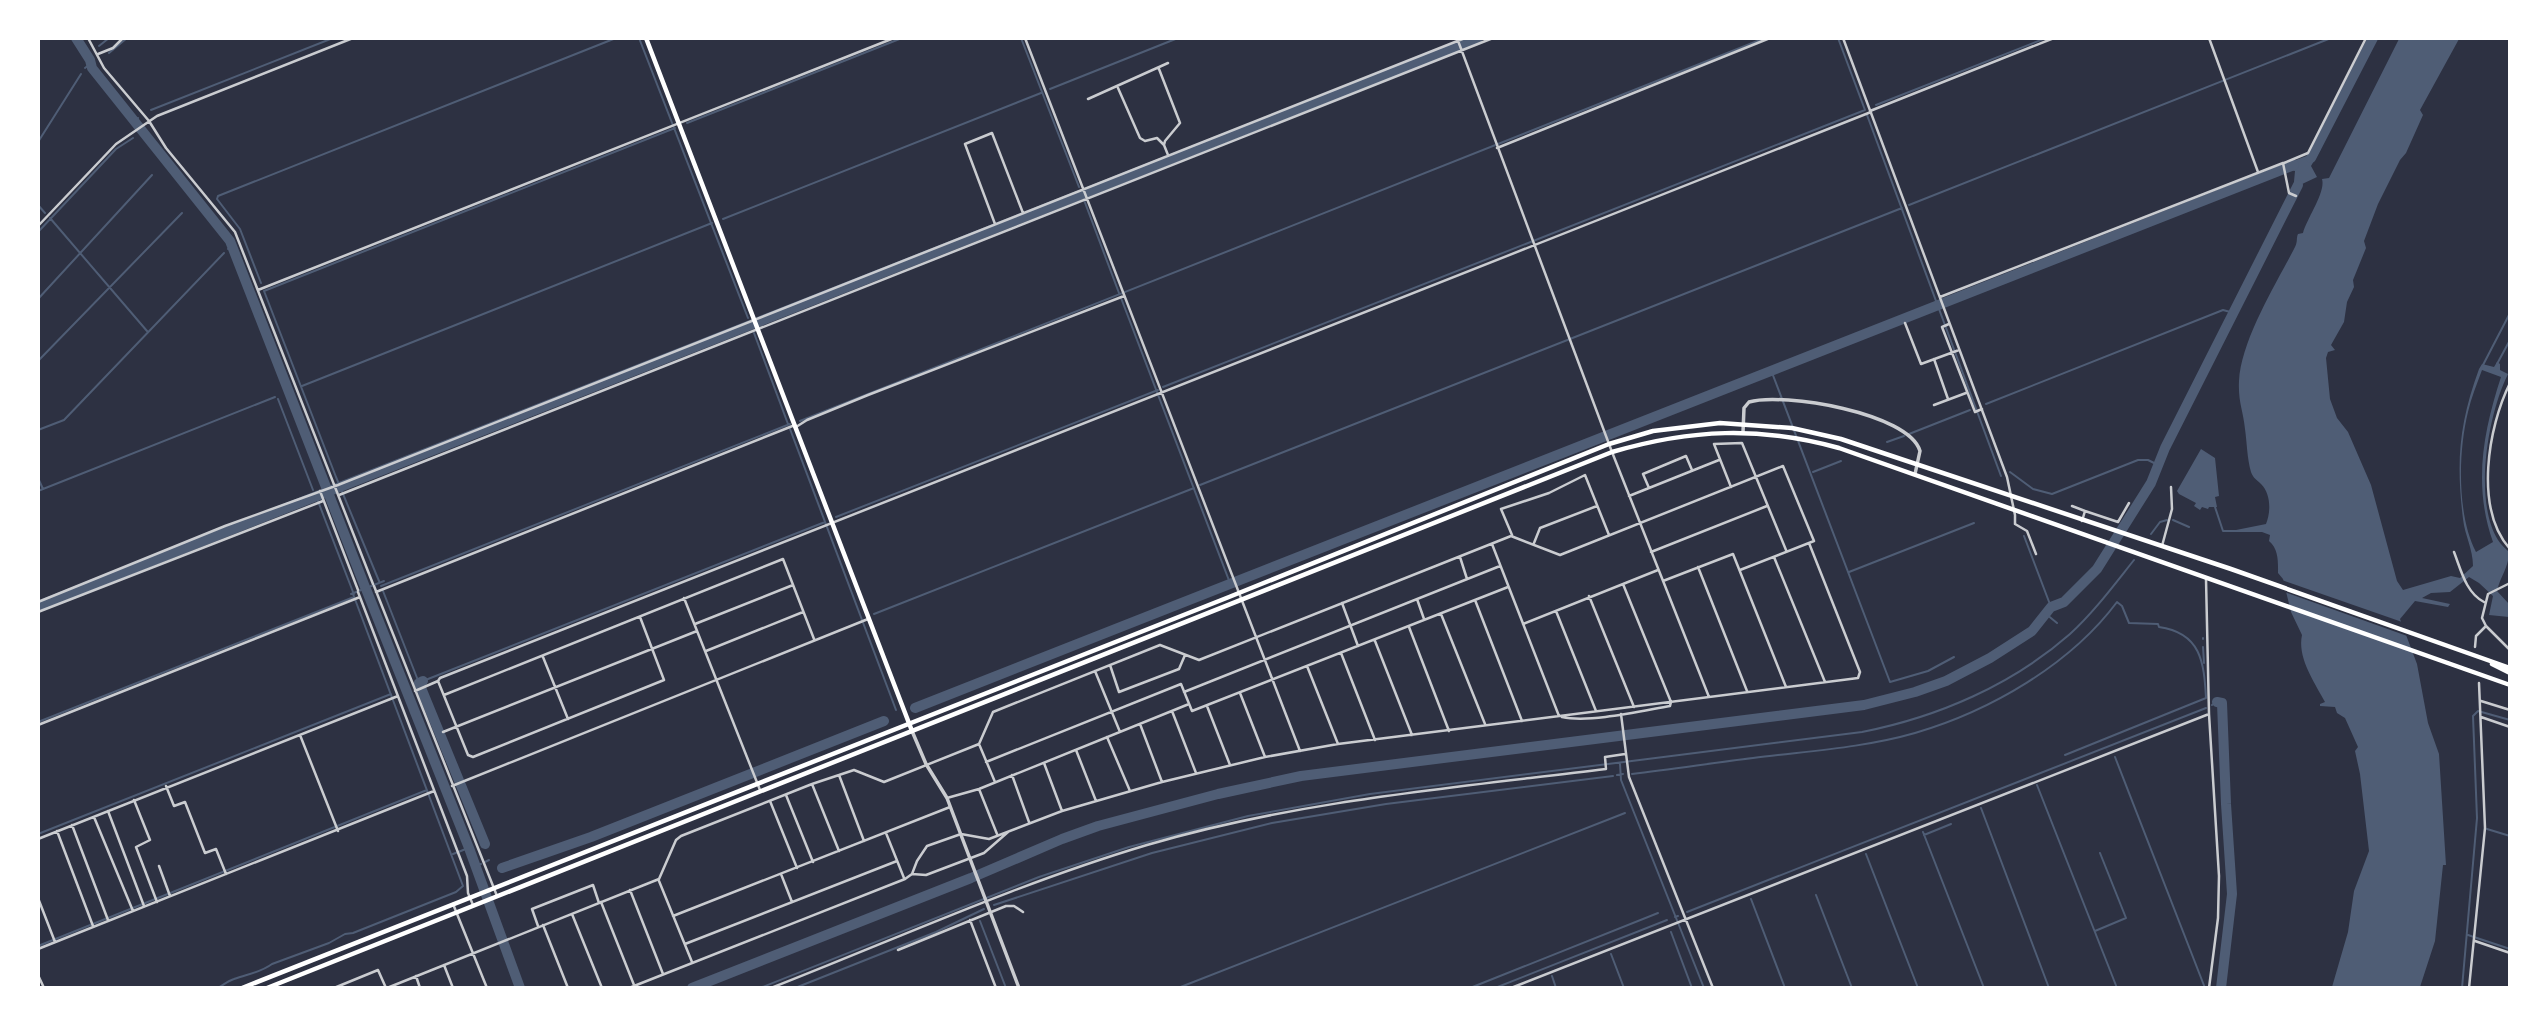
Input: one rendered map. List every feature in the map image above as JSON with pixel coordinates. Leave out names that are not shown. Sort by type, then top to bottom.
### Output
[{"type":"main road","points":[[646,38],[675,125],[757,323],[792,427],[865,620],[912,731]]},
{"type":"main road","points":[[242,988],[1609,444],[1676,427],[1744,423],[1817,433],[2231,569],[2510,670]]},
{"type":"main road","points":[[267,988],[1612,452],[1671,437],[1743,432],[1791,436],[1815,442],[1914,474],[2510,685]]},
{"type":"main road","points":[[2079,533],[2082,521]]},
{"type":"street","points":[[88,38],[104,68],[235,232],[339,489],[373,585],[380,590],[415,691],[496,896]]},
{"type":"street","points":[[97,54],[113,48],[124,38]]},
{"type":"street","points":[[38,226],[116,144],[157,116],[353,38]]},
{"type":"street","points":[[258,290],[894,38]]},
{"type":"street","points":[[1025,38],[1159,393],[1300,751]]},
{"type":"street","points":[[38,602],[225,526],[321,492],[339,489],[1465,38]]},
{"type":"street","points":[[339,489],[757,323],[1085,199],[1493,38]]},
{"type":"street","points":[[1497,146],[1770,38]]},
{"type":"street","points":[[1843,38],[1868,113],[1943,305],[1946,325],[1968,389],[2007,477],[2015,524],[2027,531],[2036,554]]},
{"type":"street","points":[[415,691],[440,678],[2054,38]]},
{"type":"street","points":[[2208,38],[2258,172]]},
{"type":"street","points":[[1940,298],[2308,153],[2365,38]]},
{"type":"street","points":[[1458,41],[1606,437],[1709,697]]},
{"type":"street","points":[[1088,99],[1168,63]]},
{"type":"street","points":[[1159,69],[1180,122],[1164,145]]},
{"type":"street","points":[[1117,87],[1140,138],[1145,141],[1157,138],[1168,155]]},
{"type":"street","points":[[995,224],[965,144],[992,133],[1023,213]]},
{"type":"street","points":[[2283,164],[2289,192],[2296,196]]},
{"type":"street","points":[[380,590],[1122,295]]},
{"type":"street","points":[[1905,323],[1921,364],[1955,351]]},
{"type":"street","points":[[1946,325],[1968,389],[1979,410]]},
{"type":"street","points":[[1934,359],[1948,399]]},
{"type":"street","points":[[2510,383],[2502,401],[2493,436],[2488,479],[2495,525],[2500,539],[2510,548]]},
{"type":"street","points":[[1934,405],[1968,389]]},
{"type":"street","points":[[1743,432],[1744,408],[1748,402],[1780,399],[1817,403],[1856,412],[1911,437],[1920,447],[1914,474]]},
{"type":"street","points":[[1731,487],[1714,444],[1742,443],[1786,552]]},
{"type":"street","points":[[1648,488],[1643,474],[1686,456],[1692,470]]},
{"type":"street","points":[[1629,496],[1719,460]]},
{"type":"street","points":[[995,782],[979,744],[993,712],[1095,671],[1160,645],[1199,660],[1512,536],[1560,555],[1783,466],[1814,541],[1740,569]]},
{"type":"street","points":[[1512,536],[1502,509],[1549,493],[1584,475],[1609,535]]},
{"type":"street","points":[[2162,546],[2172,509],[2171,487]]},
{"type":"street","points":[[321,492],[321,501],[358,591],[357,598],[431,793],[459,855],[476,905]]},
{"type":"street","points":[[38,612],[321,501]]},
{"type":"street","points":[[2071,506],[2118,522],[2129,503]]},
{"type":"street","points":[[1534,544],[1540,528],[1597,506]]},
{"type":"street","points":[[1651,552],[1767,506]]},
{"type":"street","points":[[2082,521],[2085,511]]},
{"type":"street","points":[[629,988],[905,879],[912,874],[927,845],[961,834],[989,839],[1062,811],[1196,773],[1338,744],[1858,678],[1860,672],[1809,543]]},
{"type":"street","points":[[1492,544],[1559,716]]},
{"type":"street","points":[[2454,552],[2470,591],[2474,597],[2484,602]]},
{"type":"street","points":[[1662,581],[1733,554],[1786,687]]},
{"type":"street","points":[[1460,557],[1467,579]]},
{"type":"street","points":[[1774,557],[1825,682]]},
{"type":"street","points":[[444,695],[783,559],[814,639]]},
{"type":"street","points":[[1184,691],[1500,566]]},
{"type":"street","points":[[1698,567],[1748,692]]},
{"type":"street","points":[[1522,624],[1658,570]]},
{"type":"street","points":[[2206,577],[2208,714],[2219,876],[2218,918],[2209,988]]},
{"type":"street","points":[[1623,584],[1671,702]]},
{"type":"street","points":[[2509,584],[2488,594],[2482,618],[2486,626],[2510,650]]},
{"type":"street","points":[[695,624],[793,585]]},
{"type":"street","points":[[986,762],[1181,684],[1192,712],[1508,587]]},
{"type":"street","points":[[1589,596],[1634,707]]},
{"type":"street","points":[[38,725],[357,598]]},
{"type":"street","points":[[684,598],[760,792]]},
{"type":"street","points":[[1417,599],[1425,620]]},
{"type":"street","points":[[1475,600],[1522,720]]},
{"type":"street","points":[[1342,603],[1358,647]]},
{"type":"street","points":[[1556,611],[1597,712]]},
{"type":"street","points":[[705,651],[803,612]]},
{"type":"street","points":[[1441,614],[1486,725]]},
{"type":"street","points":[[438,681],[468,755],[473,757],[664,680],[640,617]]},
{"type":"street","points":[[452,786],[865,620]]},
{"type":"street","points":[[1409,626],[1449,730]]},
{"type":"street","points":[[2475,647],[2476,636],[2486,626]]},
{"type":"street","points":[[443,732],[697,631]]},
{"type":"street","points":[[1375,640],[1412,735]]},
{"type":"street","points":[[1342,653],[1375,740]]},
{"type":"street","points":[[1110,665],[1119,692],[1179,669],[1185,655]]},
{"type":"street","points":[[542,656],[568,719]]},
{"type":"street","points":[[1307,666],[1338,744]]},
{"type":"street","points":[[1095,671],[1120,732]]},
{"type":"street","points":[[2469,988],[2485,828],[2479,683]]},
{"type":"street","points":[[1240,693],[1265,757]]},
{"type":"street","points":[[38,839],[395,697]]},
{"type":"street","points":[[2481,701],[2510,709]]},
{"type":"street","points":[[1559,716],[1571,719],[1621,716],[1670,706],[1671,702]]},
{"type":"street","points":[[947,798],[979,789],[1189,704]]},
{"type":"street","points":[[1207,706],[1230,765]]},
{"type":"street","points":[[1172,711],[1196,773]]},
{"type":"street","points":[[2481,713],[2510,727]]},
{"type":"street","points":[[1511,988],[2208,714]]},
{"type":"street","points":[[1621,716],[1629,777],[1713,988]]},
{"type":"street","points":[[1140,724],[1162,782]]},
{"type":"street","points":[[912,731],[926,764],[951,807],[1020,988]]},
{"type":"street","points":[[300,734],[337,829]]},
{"type":"street","points":[[1107,737],[1130,791]]},
{"type":"street","points":[[334,988],[378,970],[386,988],[659,879],[678,838],[786,794],[854,770],[884,782],[979,744]]},
{"type":"street","points":[[1076,750],[1096,801]]},
{"type":"street","points":[[771,988],[936,923],[986,900],[1149,845],[1281,813],[1364,799],[1606,769],[1605,757],[1625,754]]},
{"type":"street","points":[[1044,763],[1062,811]]},
{"type":"street","points":[[839,775],[864,841]]},
{"type":"street","points":[[1012,775],[1030,823]]},
{"type":"street","points":[[813,784],[839,851]]},
{"type":"street","points":[[166,786],[174,806],[185,802],[205,853],[216,849],[226,872]]},
{"type":"street","points":[[979,789],[997,834]]},
{"type":"street","points":[[38,949],[170,894],[431,793]]},
{"type":"street","points":[[786,794],[813,862]]},
{"type":"street","points":[[134,800],[150,840],[136,847],[157,900]]},
{"type":"street","points":[[770,801],[797,868]]},
{"type":"street","points":[[673,916],[951,807]]},
{"type":"street","points":[[108,811],[143,905]]},
{"type":"street","points":[[94,817],[132,910]]},
{"type":"street","points":[[72,825],[108,919]]},
{"type":"street","points":[[912,874],[926,875],[971,860],[990,849],[1010,829]]},
{"type":"street","points":[[57,831],[92,925]]},
{"type":"street","points":[[886,833],[905,879]]},
{"type":"street","points":[[685,944],[897,861]]},
{"type":"street","points":[[159,866],[170,894]]},
{"type":"street","points":[[781,874],[792,902]]},
{"type":"street","points":[[659,879],[692,962]]},
{"type":"street","points":[[568,988],[532,909],[593,885],[634,985]]},
{"type":"street","points":[[630,890],[663,974]]},
{"type":"street","points":[[38,898],[55,940]]},
{"type":"street","points":[[453,904],[487,988]]},
{"type":"street","points":[[898,950],[939,931],[1006,906],[1014,906],[1023,912]]},
{"type":"street","points":[[572,914],[602,988]]},
{"type":"street","points":[[970,920],[996,988]]},
{"type":"street","points":[[936,923],[939,931]]},
{"type":"street","points":[[2475,938],[2510,953]]},
{"type":"street","points":[[444,965],[453,988]]},
{"type":"street","points":[[38,975],[44,988]]},
{"type":"street","points":[[416,976],[420,988]]},
{"type":"water","points":[[2399,39],[2459,39],[2420,110],[2423,115],[2378,204],[2364,241],[2366,248],[2353,280],[2354,287],[2347,302],[2344,322],[2331,345],[2335,350],[2328,352],[2326,358],[2330,399],[2371,485],[2397,581],[2403,590],[2451,576],[2460,578],[2473,566],[2464,525],[2461,498],[2460,461],[2463,425],[2472,389],[2482,364],[2494,367],[2497,362],[2500,364],[2500,370],[2508,374],[2494,411],[2489,434],[2485,480],[2490,523],[2498,540],[2509,552],[2497,591],[2509,604],[2509,617],[2489,615],[2493,596],[2469,577],[2450,592],[2431,593],[2422,598],[2450,604],[2448,607],[2415,601],[2400,619],[2417,664],[2428,723],[2439,754],[2446,865],[2443,865],[2435,941],[2420,987],[2332,987],[2348,932],[2354,891],[2369,851],[2355,751],[2358,747],[2345,718],[2337,713],[2335,707],[2320,706],[2325,702],[2304,661],[2302,635],[2291,612],[2283,579],[2278,573],[2277,556],[2269,541],[2270,535],[2262,532],[2236,532],[2266,524],[2269,514],[2267,493],[2253,476],[2250,467],[2239,395],[2241,365],[2261,312],[2295,247],[2298,234],[2303,233],[2319,198],[2322,179],[2329,178]],"holes":[[[2482,370],[2501,377],[2489,418],[2483,459],[2483,500],[2493,542],[2476,552],[2465,521],[2462,502],[2462,446],[2471,402]]]},
{"type":"water","points":[[2314,145],[2321,149],[2311,166],[2317,177],[2300,185],[2297,194],[2293,192],[2295,171],[2287,169],[2285,164],[2309,155]]},
{"type":"water","points":[[2201,449],[2215,458],[2219,496],[2215,497],[2217,507],[2202,507],[2200,510],[2194,506],[2196,503],[2177,491]]},
{"type":"pier","points":[[2279,579],[2405,623],[2410,637],[2282,591]]},
{"type":"waterway","points":[[76,38],[92,68],[230,241],[365,587]]},
{"type":"waterway","points":[[99,46],[109,38]]},
{"type":"waterway","points":[[109,53],[127,38]]},
{"type":"waterway","points":[[151,110],[333,38]]},
{"type":"waterway","points":[[261,283],[240,229],[217,199],[218,196],[616,38]]},
{"type":"waterway","points":[[639,38],[748,318]]},
{"type":"waterway","points":[[687,123],[902,38]]},
{"type":"waterway","points":[[1021,38],[1079,187]]},
{"type":"waterway","points":[[1050,89],[1178,38]]},
{"type":"waterway","points":[[38,606],[1478,38]]},
{"type":"waterway","points":[[800,421],[1765,38]]},
{"type":"waterway","points":[[1838,38],[1865,110]]},
{"type":"waterway","points":[[1876,105],[2046,38]]},
{"type":"waterway","points":[[1909,205],[2331,38]]},
{"type":"waterway","points":[[2311,158],[2373,38]]},
{"type":"waterway","points":[[85,68],[94,61]]},
{"type":"waterway","points":[[38,142],[81,74]]},
{"type":"waterway","points":[[723,219],[1041,93]]},
{"type":"waterway","points":[[1163,387],[1865,110]]},
{"type":"waterway","points":[[1867,115],[2001,476]]},
{"type":"waterway","points":[[135,121],[138,118]]},
{"type":"waterway","points":[[264,291],[675,128]]},
{"type":"waterway","points":[[38,232],[116,149],[133,138]]},
{"type":"waterway","points":[[915,708],[2294,165]]},
{"type":"waterway","points":[[38,299],[152,175]]},
{"type":"waterway","points":[[692,988],[971,878],[1062,839],[1098,826],[1218,794],[1301,776],[1864,705],[1946,681],[1990,658],[2032,631],[2051,607],[2064,602],[2097,569],[2151,483],[2165,448],[2298,185]]},
{"type":"waterway","points":[[1081,192],[1119,293]]},
{"type":"waterway","points":[[38,205],[45,213]]},
{"type":"waterway","points":[[1200,485],[1902,208]]},
{"type":"waterway","points":[[38,361],[182,213]]},
{"type":"waterway","points":[[50,218],[147,331]]},
{"type":"waterway","points":[[302,386],[712,223]]},
{"type":"waterway","points":[[228,249],[232,246]]},
{"type":"waterway","points":[[38,430],[64,420],[224,253]]},
{"type":"waterway","points":[[264,291],[379,581]]},
{"type":"waterway","points":[[1121,298],[1230,583]]},
{"type":"waterway","points":[[1986,404],[2223,310],[2234,313]]},
{"type":"waterway","points":[[2483,365],[2510,313]]},
{"type":"waterway","points":[[754,333],[788,424]]},
{"type":"waterway","points":[[2497,364],[2510,340]]},
{"type":"waterway","points":[[1771,370],[1890,682],[1928,671],[1954,657]]},
{"type":"waterway","points":[[836,517],[1158,390]]},
{"type":"waterway","points":[[38,491],[275,397]]},
{"type":"waterway","points":[[278,399],[313,490]]},
{"type":"waterway","points":[[1909,434],[1970,410]]},
{"type":"waterway","points":[[381,586],[790,424]]},
{"type":"waterway","points":[[790,429],[896,710]]},
{"type":"waterway","points":[[1887,442],[1904,436]]},
{"type":"waterway","points":[[2010,472],[2033,489],[2052,494],[2138,460],[2148,460],[2160,466]]},
{"type":"waterway","points":[[1813,472],[1841,461]]},
{"type":"waterway","points":[[38,478],[43,489]]},
{"type":"waterway","points":[[874,614],[1194,488]]},
{"type":"waterway","points":[[316,496],[353,592]]},
{"type":"waterway","points":[[2215,507],[2223,531],[2238,531]]},
{"type":"waterway","points":[[2151,534],[2160,522],[2167,520]]},
{"type":"waterway","points":[[2173,520],[2189,527]]},
{"type":"waterway","points":[[423,681],[825,522]]},
{"type":"waterway","points":[[1849,572],[1974,523]]},
{"type":"waterway","points":[[2024,536],[2051,607]]},
{"type":"waterway","points":[[760,988],[1039,877],[1129,847],[1248,816],[1370,794],[1862,732],[1918,718],[1999,683],[2048,652],[2087,617],[2134,560]]},
{"type":"waterway","points":[[354,594],[351,594],[384,581]]},
{"type":"waterway","points":[[366,589],[469,848],[520,988]]},
{"type":"waterway","points":[[383,591],[419,683]]},
{"type":"waterway","points":[[218,988],[345,934],[456,892],[463,886],[353,594]]},
{"type":"waterway","points":[[38,722],[354,597]]},
{"type":"waterway","points":[[1632,774],[1855,746],[1943,724],[1999,698],[2052,665],[2098,625],[2117,602],[2122,606],[2129,623],[2158,624],[2159,627],[2184,636],[2192,643],[2201,661],[2206,698],[2065,755]]},
{"type":"waterway","points":[[2046,614],[2057,623]]},
{"type":"waterway","points":[[2203,647],[2204,663]]},
{"type":"waterway","points":[[423,681],[419,683],[485,844]]},
{"type":"waterway","points":[[38,834],[391,694]]},
{"type":"waterway","points":[[2212,705],[2217,702]]},
{"type":"waterway","points":[[2217,702],[2222,703],[2232,894],[2221,988]]},
{"type":"waterway","points":[[1687,912],[2206,708]]},
{"type":"waterway","points":[[2462,988],[2477,818],[2473,716],[2478,711],[2510,720]]},
{"type":"waterway","points":[[502,868],[591,837],[884,721]]},
{"type":"waterway","points":[[2115,757],[2205,988]]},
{"type":"waterway","points":[[1620,764],[1621,780],[1704,988]]},
{"type":"waterway","points":[[1617,775],[1623,774]]},
{"type":"waterway","points":[[994,905],[1152,853],[1272,823],[1386,804],[1613,776]]},
{"type":"waterway","points":[[2037,785],[2117,988]]},
{"type":"waterway","points":[[38,946],[427,790]]},
{"type":"waterway","points":[[1981,808],[2049,988]]},
{"type":"waterway","points":[[1178,988],[1625,813]]},
{"type":"waterway","points":[[1924,835],[1951,824]]},
{"type":"waterway","points":[[2487,829],[2510,836]]},
{"type":"waterway","points":[[1923,832],[1984,988]]},
{"type":"waterway","points":[[453,854],[471,847]]},
{"type":"waterway","points":[[2095,931],[2126,918],[2100,853]]},
{"type":"waterway","points":[[1866,854],[1918,988]]},
{"type":"waterway","points":[[485,862],[489,860]]},
{"type":"waterway","points":[[475,866],[481,864]]},
{"type":"waterway","points":[[1816,895],[1852,988]]},
{"type":"waterway","points":[[1751,899],[1785,988]]},
{"type":"waterway","points":[[795,988],[936,932],[984,909]]},
{"type":"waterway","points":[[1470,988],[1658,913]]},
{"type":"waterway","points":[[1495,988],[1667,920]]},
{"type":"waterway","points":[[980,921],[1006,988]]},
{"type":"waterway","points":[[1671,932],[1692,988]]},
{"type":"waterway","points":[[2468,935],[2510,949]]},
{"type":"waterway","points":[[1611,954],[1624,988]]},
{"type":"waterway","points":[[1552,976],[1556,988]]}]
